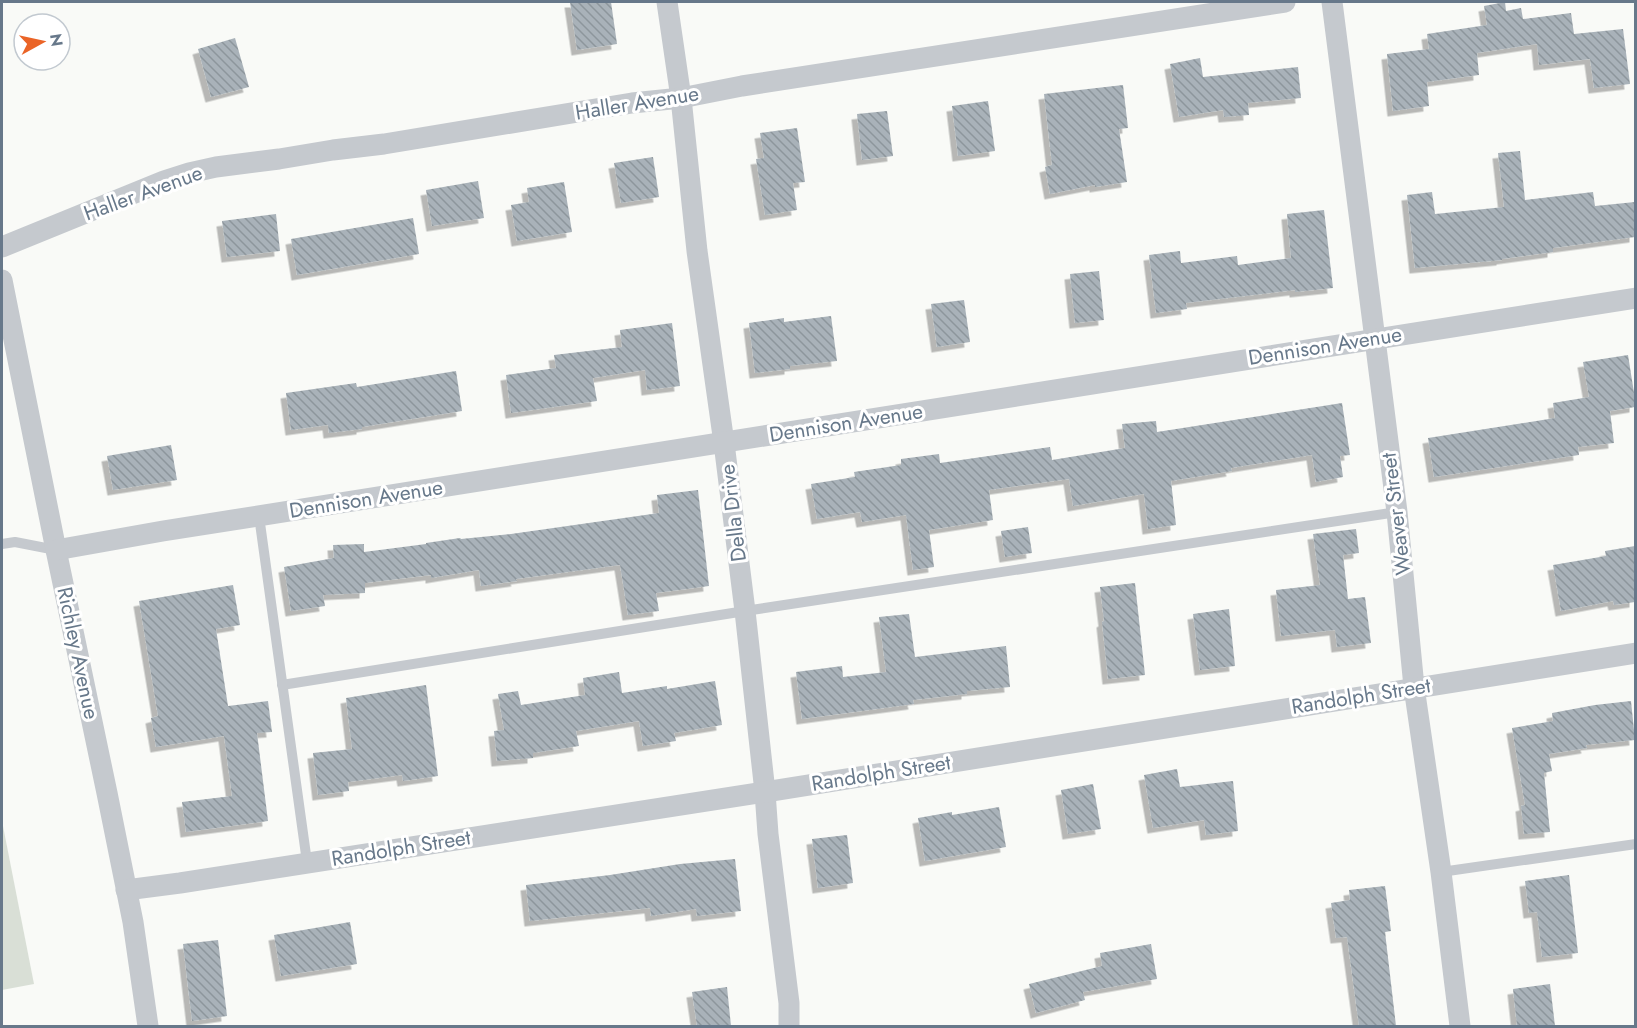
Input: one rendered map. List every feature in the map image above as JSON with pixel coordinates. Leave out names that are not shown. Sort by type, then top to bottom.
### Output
[{"type":"street","name":"Della Drive","points":[[667,2],[681,98],[697,251],[745,611],[768,834],[789,1003],[789,1026]]},
{"type":"street","name":"Haller Avenue","points":[[2,247],[164,181],[216,167],[384,144],[632,103],[681,98],[742,86],[1285,2]]},
{"type":"street","name":"Weaver Street","points":[[1332,2],[1397,512],[1414,687],[1441,872],[1460,1026]]},
{"type":"street","name":"Richley Avenue","points":[[2,280],[126,890],[148,1026]]},
{"type":"street","name":"Dennison Avenue","points":[[56,550],[163,531],[1635,298]]},
{"type":"street","name":"Randolph Street","points":[[126,890],[765,792],[1635,653]]},
{"type":"lane","points":[[282,685],[745,611],[1397,512]]},
{"type":"lane","points":[[258,516],[307,862]]},
{"type":"lane","points":[[2,544],[15,542],[56,550]]},
{"type":"lane","points":[[1441,872],[1635,844]]},
{"type":"shaded area","points":[[2,821],[34,984],[2,990]]},
{"type":"building","points":[[570,2],[611,2],[617,44],[577,50]]},
{"type":"building","points":[[1505,2],[1506,11],[1521,8],[1523,19],[1571,13],[1574,34],[1623,29],[1630,84],[1594,88],[1590,59],[1539,65],[1537,44],[1477,53],[1479,75],[1427,82],[1429,106],[1393,111],[1387,54],[1429,49],[1427,34],[1487,25],[1484,6]]},
{"type":"building","points":[[235,38],[249,87],[211,97],[198,49]]},
{"type":"building","points":[[1200,58],[1203,77],[1298,67],[1301,98],[1248,103],[1249,115],[1224,117],[1223,110],[1179,117],[1170,64]]},
{"type":"building","points":[[1123,85],[1128,128],[1119,129],[1127,182],[1095,187],[1095,185],[1050,194],[1045,167],[1052,165],[1044,94]]},
{"type":"building","points":[[988,101],[995,151],[958,156],[952,106]]},
{"type":"building","points":[[887,111],[893,156],[862,160],[857,114]]},
{"type":"building","points":[[797,128],[805,182],[793,183],[797,210],[765,215],[756,159],[764,158],[760,133]]},
{"type":"building","points":[[1520,151],[1525,200],[1593,192],[1595,206],[1635,202],[1635,237],[1553,248],[1553,252],[1502,260],[1415,268],[1407,195],[1432,192],[1435,214],[1504,207],[1498,153]]},
{"type":"building","points":[[653,157],[659,197],[621,203],[614,163]]},
{"type":"building","points":[[478,181],[484,218],[432,226],[426,190]]},
{"type":"building","points":[[564,182],[572,232],[517,241],[511,205],[529,202],[527,188]]},
{"type":"building","points":[[1324,210],[1333,288],[1295,292],[1295,290],[1186,303],[1187,309],[1156,313],[1149,255],[1180,251],[1181,263],[1237,256],[1238,265],[1291,258],[1287,214]]},
{"type":"building","points":[[276,214],[280,251],[227,257],[222,221]]},
{"type":"building","points":[[413,218],[419,254],[297,275],[291,239]]},
{"type":"building","points":[[1099,271],[1104,320],[1075,323],[1070,274]]},
{"type":"building","points":[[964,300],[970,342],[937,347],[931,304]]},
{"type":"building","points":[[831,316],[837,361],[790,366],[790,369],[755,373],[749,323],[784,318],[784,322]]},
{"type":"building","points":[[672,323],[680,386],[647,390],[645,370],[593,378],[597,401],[511,413],[506,375],[556,368],[554,355],[622,347],[620,330]]},
{"type":"building","points":[[1628,355],[1635,407],[1610,411],[1614,443],[1578,447],[1579,455],[1434,477],[1428,438],[1555,418],[1553,403],[1589,397],[1583,362]]},
{"type":"building","points":[[456,371],[462,411],[329,433],[328,425],[291,430],[286,393],[356,383],[357,387]]},
{"type":"building","points":[[1342,403],[1350,455],[1340,456],[1343,477],[1316,482],[1312,455],[1231,468],[1232,471],[1171,481],[1176,525],[1148,529],[1144,494],[1073,506],[1069,479],[989,490],[993,520],[929,530],[934,567],[913,570],[906,515],[862,522],[860,512],[817,519],[811,484],[855,477],[854,472],[901,465],[901,459],[939,454],[940,463],[1050,447],[1052,460],[1125,448],[1122,424],[1156,421],[1157,432]]},
{"type":"building","points":[[171,445],[177,480],[113,490],[107,456]]},
{"type":"building","points":[[698,490],[709,586],[656,593],[659,611],[628,615],[620,565],[481,586],[479,570],[431,578],[431,575],[365,583],[365,593],[323,595],[325,606],[291,611],[284,567],[334,558],[333,545],[364,544],[364,552],[659,513],[657,495]]},
{"type":"building","points":[[1028,527],[1032,553],[1005,557],[1001,531]]},
{"type":"building","points":[[1356,529],[1359,553],[1343,555],[1348,599],[1365,597],[1371,643],[1337,647],[1335,630],[1281,636],[1276,590],[1320,585],[1313,534]]},
{"type":"building","points":[[1635,546],[1635,602],[1614,605],[1613,601],[1561,611],[1553,565],[1606,556],[1605,551]]},
{"type":"building","points":[[1135,583],[1145,675],[1108,679],[1100,587]]},
{"type":"building","points":[[233,585],[240,625],[216,629],[228,706],[268,701],[272,732],[257,733],[268,821],[186,832],[182,802],[232,796],[224,736],[156,747],[151,718],[158,716],[139,601]]},
{"type":"building","points":[[1229,609],[1235,666],[1200,670],[1193,614]]},
{"type":"building","points":[[909,614],[915,657],[1006,646],[1010,687],[967,691],[967,694],[913,700],[914,704],[802,719],[796,672],[842,666],[843,677],[886,672],[879,617]]},
{"type":"building","points":[[619,672],[622,693],[715,681],[722,725],[674,733],[676,741],[643,746],[639,721],[576,731],[579,746],[533,753],[533,758],[497,761],[494,731],[504,730],[498,694],[518,691],[521,705],[585,695],[583,678]]},
{"type":"building","points":[[426,685],[438,776],[403,781],[402,775],[348,782],[349,791],[318,795],[313,753],[352,749],[346,698]]},
{"type":"building","points":[[1631,701],[1635,740],[1586,745],[1587,748],[1549,754],[1552,771],[1544,773],[1550,832],[1524,834],[1521,806],[1525,805],[1512,728],[1553,721],[1552,713]]},
{"type":"building","points":[[1177,769],[1180,787],[1233,781],[1238,831],[1206,835],[1204,820],[1153,828],[1144,775]]},
{"type":"building","points":[[1093,784],[1101,829],[1068,834],[1061,790]]},
{"type":"building","points":[[999,807],[1006,847],[925,861],[918,818]]},
{"type":"building","points":[[847,835],[853,883],[818,888],[812,839]]},
{"type":"building","points":[[735,859],[741,911],[697,916],[696,909],[651,916],[650,908],[530,921],[526,885],[680,864]]},
{"type":"building","points":[[1569,875],[1578,953],[1542,957],[1537,912],[1529,913],[1525,881]]},
{"type":"building","points":[[1385,886],[1391,931],[1385,932],[1396,1026],[1359,1026],[1347,937],[1336,938],[1331,903],[1350,900],[1349,890]]},
{"type":"building","points":[[350,922],[357,964],[281,976],[274,935]]},
{"type":"building","points":[[218,940],[227,1016],[192,1021],[183,944]]},
{"type":"building","points":[[1151,944],[1157,979],[1083,992],[1085,1000],[1036,1013],[1029,984],[1102,966],[1100,953]]},
{"type":"building","points":[[1550,984],[1555,1026],[1517,1026],[1513,989]]},
{"type":"building","points":[[727,987],[731,1026],[697,1026],[692,992]]}]
